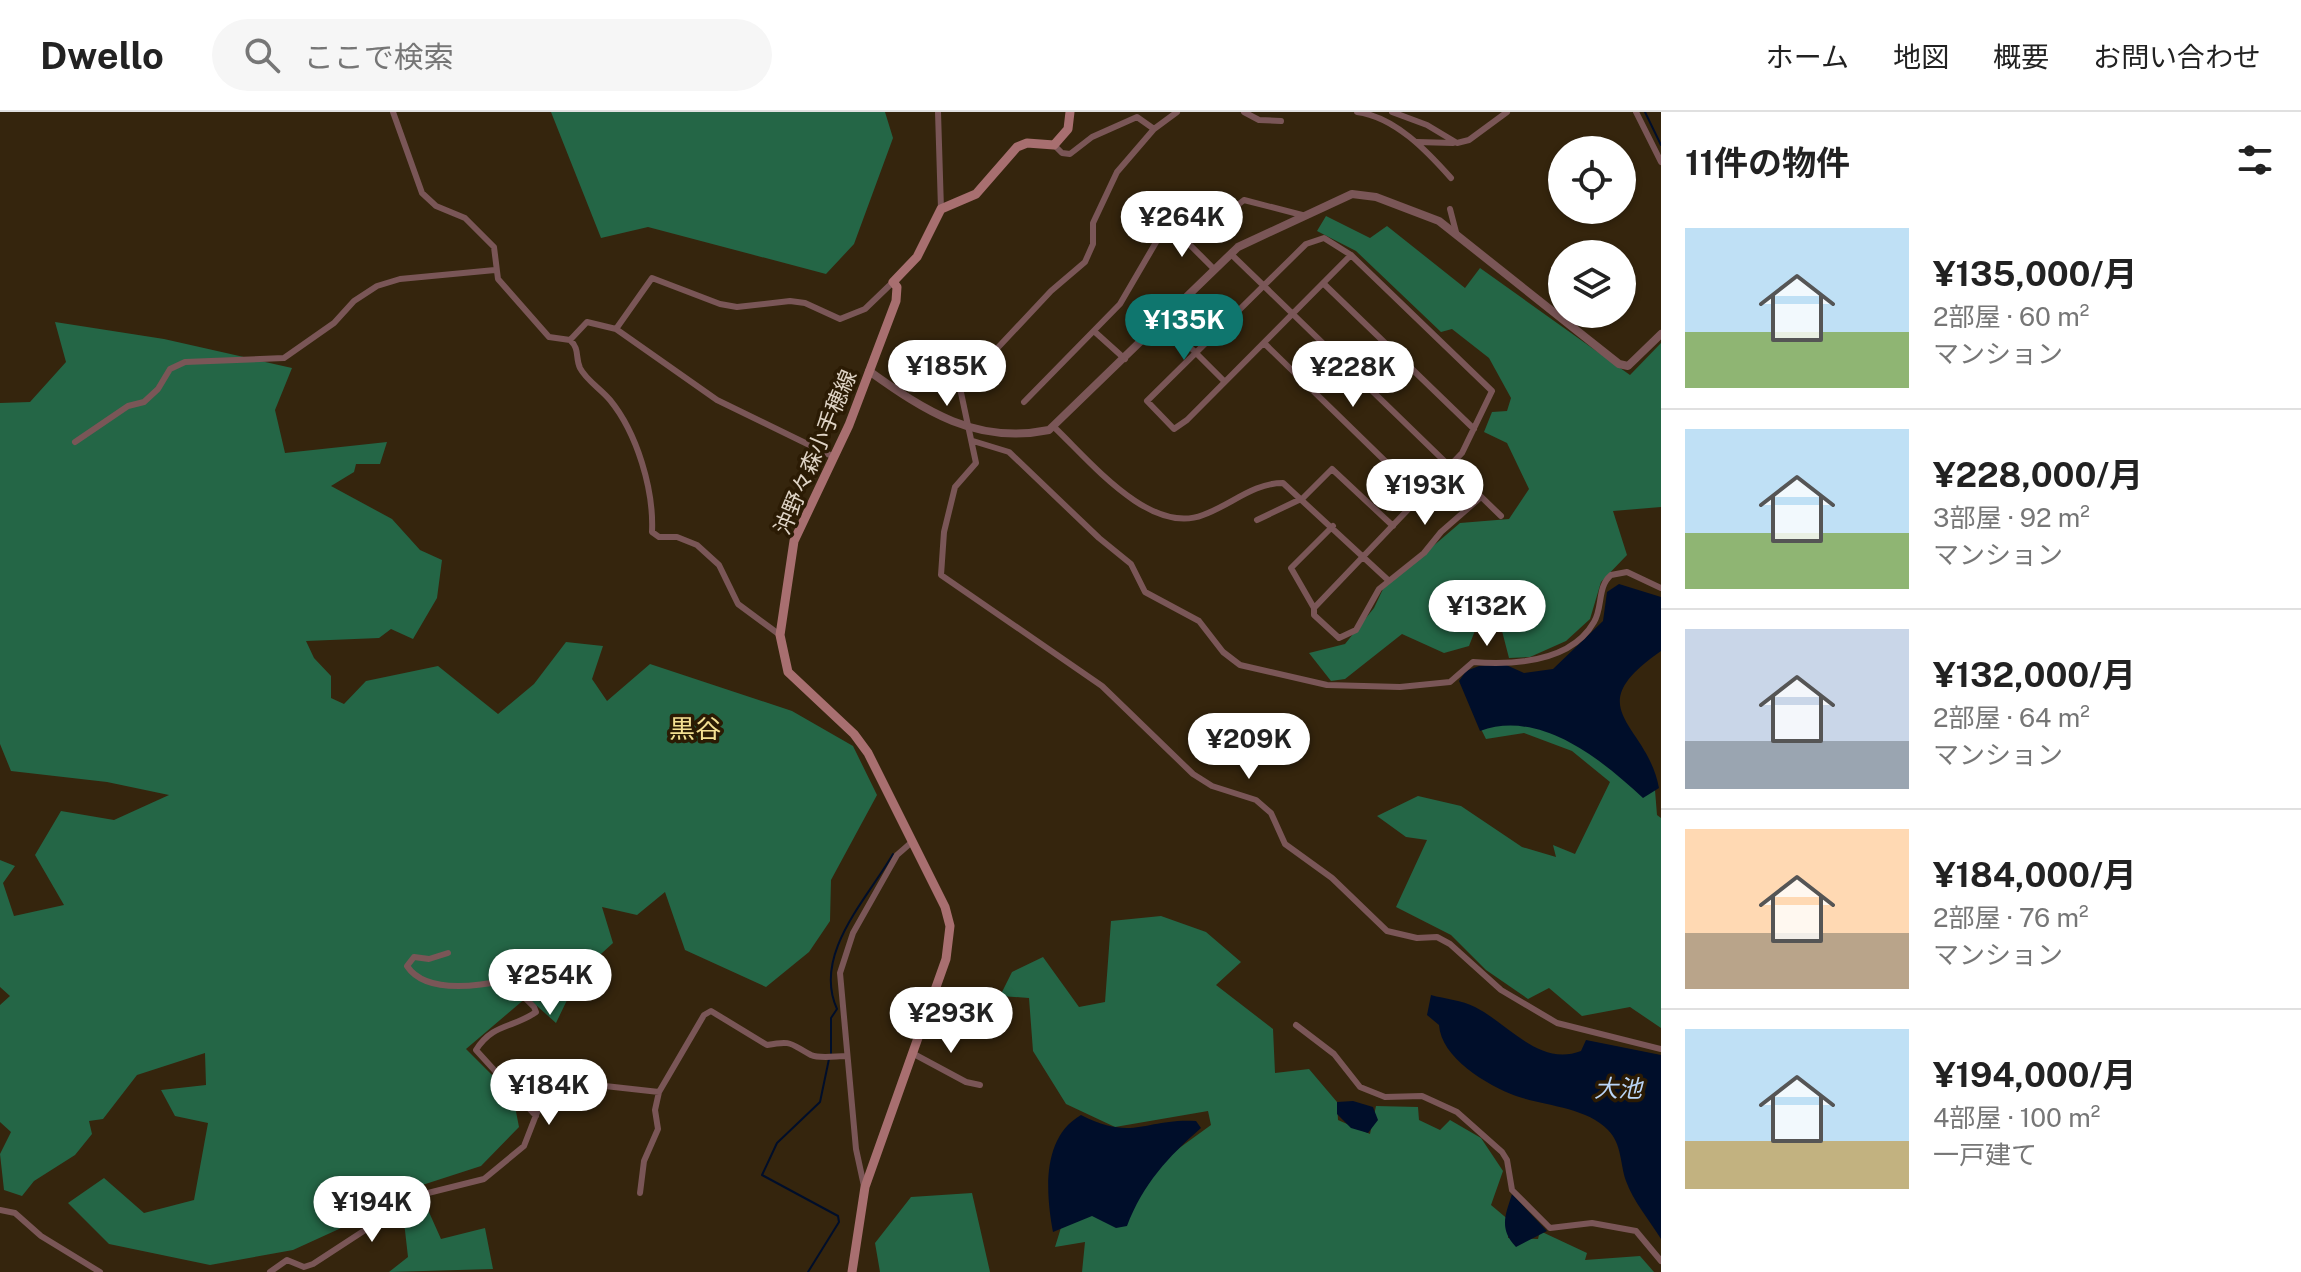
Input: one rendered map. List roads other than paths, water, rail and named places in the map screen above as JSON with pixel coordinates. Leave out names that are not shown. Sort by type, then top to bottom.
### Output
[{"type":"main road","points":[[893,282],[917,257],[941,209],[976,194],[1017,147],[1027,143],[1054,145],[1068,129],[1070,112]]},
{"type":"main road","name":"沖野々森小手穂線","points":[[852,1272],[865,1187],[946,959],[950,935],[945,907],[861,744],[788,672],[780,635],[794,541],[834,457],[869,371],[898,294],[893,282]]},
{"type":"street","points":[[393,112],[422,193],[436,206],[465,218],[494,247],[495,270],[511,298],[549,337],[570,340],[577,349],[580,368],[611,401],[642,466],[653,508],[652,532],[659,537],[677,537],[697,545],[719,565],[738,604],[780,635]]},
{"type":"street","points":[[938,112],[941,209]]},
{"type":"street","points":[[1177,112],[1154,129],[1117,172],[1093,223],[1092,252],[1085,262],[1051,291],[960,388],[976,466],[955,487],[939,572],[944,580],[1092,678],[1193,774],[1212,786],[1256,800],[1271,813],[1285,844],[1332,878],[1387,931],[1417,938],[1437,937],[1450,944],[1501,990],[1557,1023],[1661,1049]]},
{"type":"street","points":[[1244,112],[1259,120],[1281,121]]},
{"type":"street","points":[[1357,112],[1369,113],[1417,142],[1451,178]]},
{"type":"street","points":[[1392,112],[1427,125],[1457,143]]},
{"type":"street","points":[[1417,142],[1457,143],[1469,140],[1507,112]]},
{"type":"street","points":[[1636,112],[1661,162]]},
{"type":"street","points":[[1054,145],[1062,153],[1070,154],[1092,137],[1137,117],[1154,129]]},
{"type":"street","points":[[869,371],[934,416],[998,434],[1036,433],[1055,428],[1238,247],[1341,198],[1364,194],[1422,212],[1619,364],[1628,366],[1661,334]]},
{"type":"street","points":[[1024,402],[1120,304],[1162,232],[1171,226],[1190,216],[1215,223],[1244,200],[1306,216]]},
{"type":"street","points":[[1450,209],[1457,236]]},
{"type":"street","points":[[1171,226],[1215,270]]},
{"type":"street","points":[[1314,608],[1450,467],[1472,438],[1492,391],[1351,255],[1324,238],[1306,244],[1147,401],[1174,429],[1351,255]]},
{"type":"street","points":[[1231,254],[1501,516]]},
{"type":"street","points":[[75,442],[128,406],[144,402],[158,389],[170,369],[185,362],[284,358],[334,323],[354,301],[377,286],[400,279],[495,270]]},
{"type":"street","points":[[616,329],[652,278],[720,304],[737,307],[790,301],[805,303],[840,319],[865,309],[893,282]]},
{"type":"street","points":[[1323,283],[1474,429]]},
{"type":"street","points":[[1164,321],[1225,382]]},
{"type":"street","points":[[570,340],[587,322],[616,329],[717,400],[834,457]]},
{"type":"street","points":[[1095,332],[1125,359]]},
{"type":"street","points":[[1264,343],[1422,497]]},
{"type":"street","points":[[1055,428],[1132,501],[1182,519],[1205,515],[1271,483],[1283,483],[1303,498],[1388,580]]},
{"type":"street","points":[[973,441],[1009,452],[1099,538],[1131,564],[1145,592],[1199,621],[1231,660],[1293,679],[1327,685],[1400,687],[1450,682],[1473,662],[1544,658],[1577,641],[1594,622],[1603,587],[1611,575],[1627,572],[1661,588]]},
{"type":"street","points":[[1257,520],[1303,498],[1332,469],[1393,526]]},
{"type":"street","points":[[1333,526],[1291,568],[1314,608],[1314,615],[1339,638],[1356,630],[1379,589],[1388,580],[1424,553],[1441,532],[1481,497]]},
{"type":"street","points":[[865,1187],[856,1149],[840,973],[844,956],[897,855],[913,841]]},
{"type":"street","points":[[448,953],[429,959],[414,957],[407,966],[416,975],[446,986],[507,980],[534,1007],[536,1012],[527,1018],[498,1026],[476,1050],[536,1116]]},
{"type":"street","points":[[640,1193],[644,1161],[658,1129],[655,1110],[659,1092],[691,1030],[711,1011],[767,1045],[786,1041],[798,1044],[812,1055],[846,1056]]},
{"type":"street","points":[[1296,1025],[1334,1054],[1360,1087],[1385,1097],[1422,1096],[1457,1112],[1502,1152],[1507,1160],[1512,1190],[1550,1228],[1592,1223],[1636,1231],[1661,1261]]},
{"type":"street","points":[[912,1053],[966,1082],[980,1085]]},
{"type":"street","points":[[270,1272],[287,1260],[304,1267],[313,1264],[408,1202],[428,1193],[484,1179],[503,1160],[524,1146],[531,1136],[536,1116],[547,1102],[577,1091],[605,1086],[659,1092]]},
{"type":"street","points":[[0,1210],[15,1213],[41,1236],[100,1272]]},
{"type":"water","points":[[1619,584],[1661,597],[1661,651],[1636,671],[1623,688],[1620,703],[1624,717],[1652,766],[1659,788],[1643,798],[1589,754],[1547,732],[1503,726],[1480,731],[1459,681],[1466,671],[1479,666],[1504,664],[1524,673],[1553,669],[1603,621],[1607,592]]},
{"type":"water","name":"大池","points":[[1431,995],[1475,1007],[1538,1049],[1552,1053],[1581,1051],[1586,1040],[1661,1055],[1661,1239],[1629,1188],[1618,1148],[1608,1130],[1588,1116],[1504,1091],[1467,1069],[1448,1048],[1439,1025],[1427,1015]]},
{"type":"water","points":[[1353,1101],[1373,1107],[1378,1120],[1368,1133],[1351,1128],[1337,1114],[1337,1102]]},
{"type":"water","points":[[1081,1115],[1114,1127],[1196,1121],[1201,1128],[1158,1172],[1127,1226],[1116,1228],[1092,1216],[1053,1232],[1049,1168],[1059,1138],[1068,1125]]},
{"type":"water","points":[[1512,1194],[1547,1231],[1516,1247],[1505,1228]]},
{"type":"waterway","points":[[1645,112],[1661,145]]},
{"type":"waterway","points":[[831,1053],[831,1018],[837,1009],[831,988],[832,968],[837,947],[846,927],[893,854]]},
{"type":"waterway","points":[[808,1272],[839,1222],[838,1216],[762,1175],[777,1143],[820,1102],[829,1059]]},
{"type":"district","name":"黒谷","points":[[695,728]]}]
